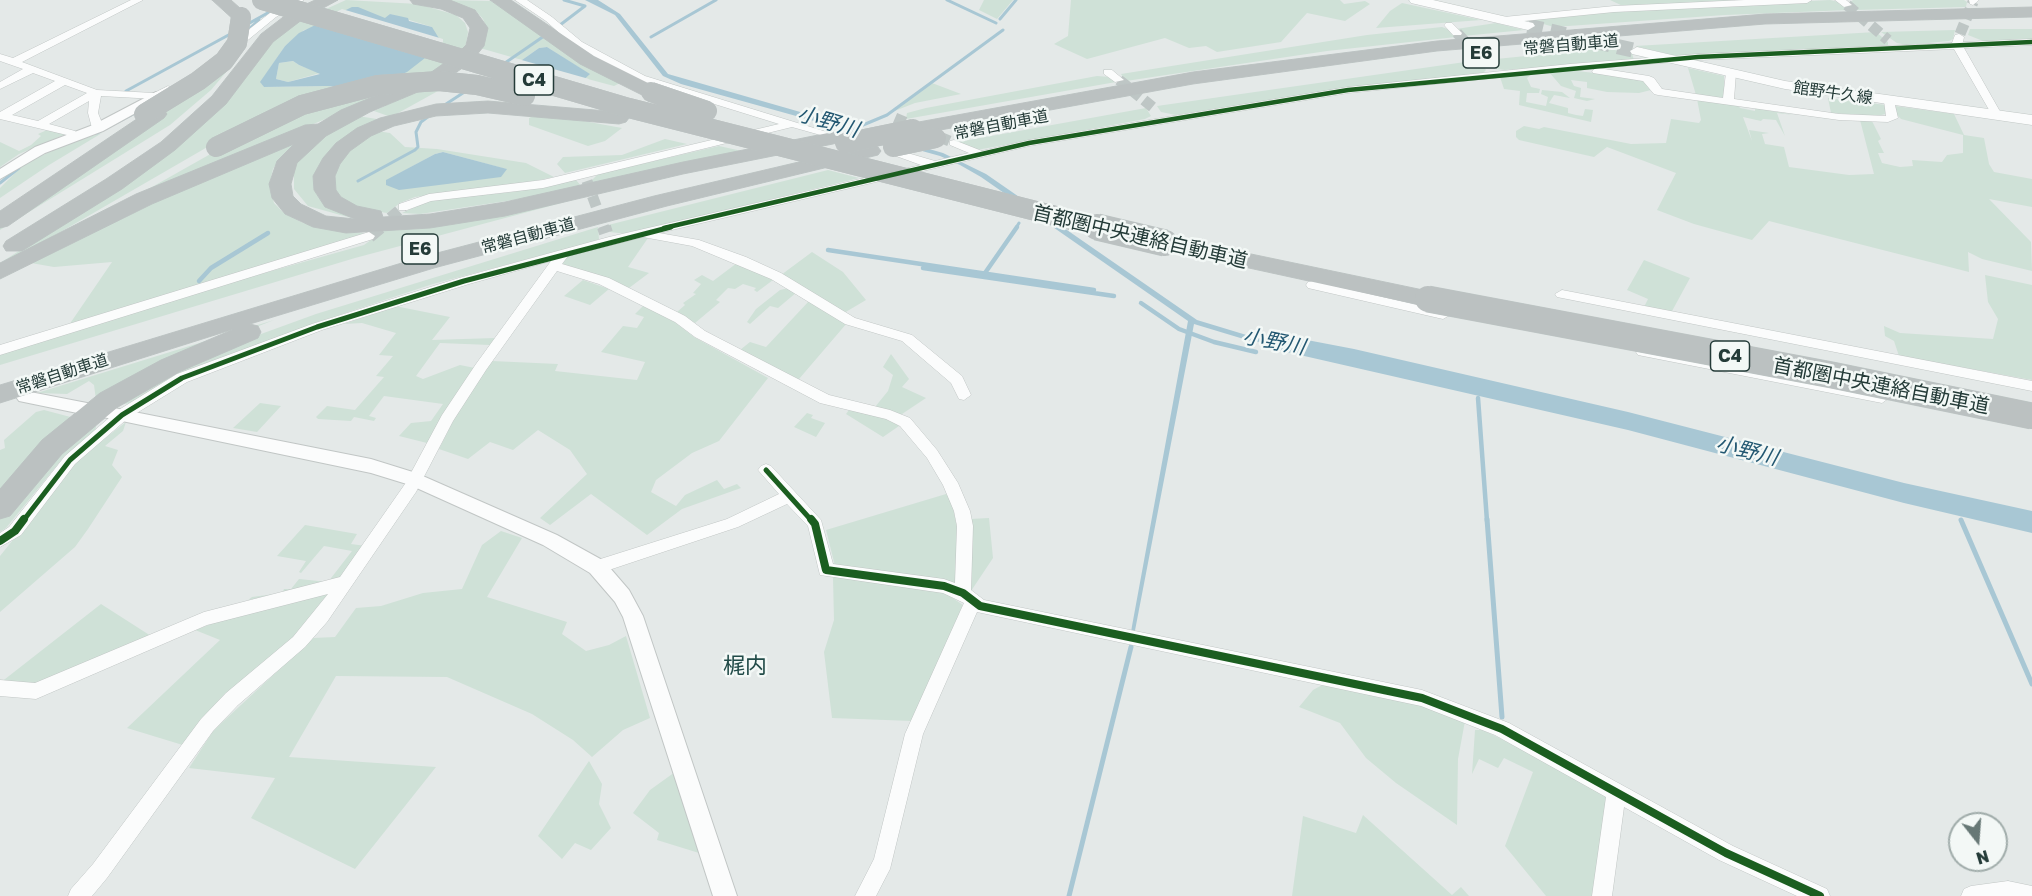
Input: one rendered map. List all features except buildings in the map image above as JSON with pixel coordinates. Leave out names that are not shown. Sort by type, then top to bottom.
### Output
[{"type":"highway","points":[[0,204],[187,88],[224,61],[237,43],[241,17],[221,0]]},
{"type":"highway","name":"首都圏中央連絡自動車道","points":[[262,0],[534,81],[826,143],[1090,227],[1304,274],[2032,416]]},
{"type":"highway","name":"首都圏中央連絡自動車道","points":[[292,0],[501,61],[1147,225],[1316,262],[2032,400]]},
{"type":"highway","points":[[0,255],[114,184],[168,146],[214,105],[260,46],[287,22],[329,0]]},
{"type":"highway","points":[[45,246],[144,199],[437,76],[470,53],[480,34],[478,23],[463,10],[445,4],[419,0]]},
{"type":"highway","points":[[510,2],[571,50],[635,85],[705,110],[826,143]]},
{"type":"highway","name":"常磐自動車道","points":[[0,376],[431,246],[826,143],[905,127],[1294,63],[1526,37],[1766,19],[2031,15]]},
{"type":"highway","name":"常磐自動車道","points":[[0,394],[297,301],[525,237],[662,201],[871,152],[945,141],[1204,90],[1457,56],[1608,41],[2031,15]]},
{"type":"highway","points":[[0,236],[166,135],[197,112],[243,68]]},
{"type":"highway","points":[[0,271],[269,119],[318,99],[363,88],[410,81],[477,85],[770,153],[826,143]]},
{"type":"highway","points":[[535,203],[414,218],[372,216],[340,207],[328,197],[324,176],[326,169],[343,147],[375,127],[412,114],[470,107],[555,110],[619,118]]},
{"type":"highway","points":[[0,220],[152,108]]},
{"type":"highway","points":[[363,108],[319,132],[287,161],[280,176],[280,191],[293,209],[321,222],[362,227],[430,222],[535,203],[682,168],[826,143]]},
{"type":"highway","points":[[0,507],[36,464],[82,420],[129,388],[170,366],[258,329],[469,261],[525,237]]},
{"type":"main road","points":[[1416,0],[1528,26]]},
{"type":"main road","name":"館野牛久線","points":[[1637,51],[1814,90],[2032,120]]},
{"type":"street","points":[[12,63],[138,0]]},
{"type":"street","points":[[0,176],[31,154],[152,108],[273,15],[299,0]]},
{"type":"street","points":[[1606,0],[1614,9]]},
{"type":"street","points":[[1504,20],[1614,9],[1807,0]]},
{"type":"street","points":[[510,2],[549,19],[578,44],[641,78],[790,124],[826,143]]},
{"type":"street","points":[[1958,39],[1997,115]]},
{"type":"street","points":[[0,541],[15,531],[104,412],[182,378],[317,327],[464,281],[559,260],[608,237],[642,234],[978,153],[1165,119],[1492,70],[1898,48],[1958,39],[2032,42]]},
{"type":"street","points":[[1888,40],[1898,48]]},
{"type":"street","points":[[0,57],[62,82],[152,108]]},
{"type":"street","points":[[1623,63],[1628,75]]},
{"type":"street","points":[[1570,67],[1650,80],[1658,92],[1839,117],[1892,118],[1889,101]]},
{"type":"street","points":[[0,86],[30,70]]},
{"type":"street","points":[[1108,72],[1119,80]]},
{"type":"street","points":[[1728,102],[1731,73]]},
{"type":"street","points":[[1,115],[62,82]]},
{"type":"street","points":[[39,125],[96,93]]},
{"type":"street","points":[[96,93],[93,113],[98,128]]},
{"type":"street","points":[[1155,109],[1165,119]]},
{"type":"street","points":[[1,115],[71,133],[74,137]]},
{"type":"street","points":[[403,207],[429,198],[507,190],[586,178],[790,124]]},
{"type":"street","points":[[945,141],[978,153]]},
{"type":"street","points":[[900,154],[935,163]]},
{"type":"street","points":[[642,234],[695,243],[741,260],[776,276],[850,321],[907,338],[957,380],[964,395]]},
{"type":"street","points":[[0,350],[369,236]]},
{"type":"street","points":[[78,896],[100,871],[207,725],[232,699],[299,642],[346,582],[416,480],[452,411],[512,321],[559,260]]},
{"type":"street","points":[[559,260],[680,319],[700,334],[825,399],[890,415],[905,422],[932,454],[950,483],[962,511],[968,597],[914,734],[883,862],[865,896]]},
{"type":"street","points":[[1313,285],[1440,314],[2032,428]]},
{"type":"street","points":[[1562,294],[2032,386]]},
{"type":"street","points":[[1606,303],[1609,346]]},
{"type":"street","points":[[25,397],[371,466],[416,480],[550,540],[597,567],[622,596],[633,616],[725,896]]},
{"type":"street","points":[[766,470],[815,524],[826,570],[944,586],[968,597],[980,606],[1422,698],[1502,729],[1726,853],[1820,896]]},
{"type":"street","points":[[597,567],[732,524],[789,496]]},
{"type":"street","points":[[0,688],[36,691],[204,619],[346,582]]},
{"type":"street","points":[[1602,896],[1616,792]]},
{"type":"street","points":[[1971,896],[2008,891],[2032,896]]},
{"type":"green space","points":[[346,0],[418,4],[456,15],[465,23],[468,32],[466,44],[461,53],[434,74],[212,166],[97,218],[230,143],[223,138],[0,267],[0,263],[101,199],[280,34],[295,23]],"holes":[[[390,14],[432,27],[343,88],[328,86],[264,87],[261,82],[285,46],[304,30],[388,18]]]},
{"type":"green space","points":[[442,0],[491,1],[622,82],[614,86],[584,78],[589,74],[547,47],[539,48],[522,60],[480,48],[487,31],[483,19],[476,11]]},
{"type":"green space","points":[[984,0],[1013,0],[997,19],[979,10]]},
{"type":"green space","points":[[1071,0],[1340,0],[1344,4],[1365,1],[1370,4],[1345,21],[1307,13],[1281,42],[1217,52],[1206,46],[1189,48],[1165,38],[1087,59],[1054,44],[1068,36]]},
{"type":"green space","points":[[1610,0],[1745,0],[1625,7]]},
{"type":"green space","points":[[1830,0],[1839,2],[1849,10],[1725,15],[1554,27],[1533,21],[1538,18],[1603,12]]},
{"type":"green space","points":[[1853,0],[1964,0],[1967,2],[1966,7],[1855,10],[1848,4]]},
{"type":"green space","points":[[1402,3],[1481,20],[1376,28],[1390,11]]},
{"type":"green space","points":[[1496,23],[1524,30],[1463,36],[1456,29]]},
{"type":"green space","points":[[1442,27],[1450,30],[1456,37],[1327,51],[1126,81],[1121,74],[1367,35]]},
{"type":"green space","points":[[1970,29],[2032,29],[2032,39],[1983,41],[1968,35]]},
{"type":"green space","points":[[1955,30],[1953,39],[1949,41],[1907,45],[1897,43],[1881,32]]},
{"type":"green space","points":[[1876,32],[1888,42],[1888,45],[1677,56],[1635,46]]},
{"type":"green space","points":[[1606,48],[1632,54],[1634,60],[1505,70],[1496,69],[1486,60]]},
{"type":"green space","points":[[238,58],[211,90],[170,125],[0,230],[0,224]]},
{"type":"green space","points":[[1479,60],[1486,70],[1483,73],[1344,88],[1176,115],[1161,112],[1157,106]]},
{"type":"green space","points":[[293,61],[320,73],[288,82],[276,79],[279,63]]},
{"type":"green space","points":[[1688,68],[1724,76],[1724,98],[1696,95]]},
{"type":"green space","points":[[1568,70],[1621,76],[1646,82],[1651,90],[1639,93],[1607,92],[1587,88],[1587,82],[1571,80],[1574,86],[1581,88],[1580,97],[1595,99],[1587,101],[1574,98],[1576,91],[1561,86],[1549,72]]},
{"type":"green space","points":[[1532,74],[1527,78],[1531,87],[1540,89],[1539,93],[1527,93],[1526,102],[1546,106],[1548,97],[1541,94],[1542,90],[1562,92],[1570,98],[1554,95],[1549,103],[1568,108],[1568,113],[1576,115],[1583,116],[1585,109],[1593,110],[1591,122],[1519,105],[1520,91],[1504,89],[1500,77]]},
{"type":"green space","points":[[1097,76],[1110,77],[1116,82],[906,119],[907,113],[926,108]]},
{"type":"green space","points":[[932,83],[961,94],[915,103],[892,112]]},
{"type":"green space","points":[[431,85],[447,86],[391,117],[374,111]]},
{"type":"green space","points":[[1828,98],[1886,105],[1885,114],[1878,116],[1831,113]]},
{"type":"green space","points":[[1697,99],[1738,105],[1740,108],[1755,111],[1755,108],[1794,115],[1777,113],[1785,136],[1776,120],[1763,119],[1761,121],[1743,117],[1752,141],[1749,130],[1769,133],[1762,134],[1765,144],[1784,147],[1789,167],[1849,175],[1874,174],[1860,120],[1872,121],[1881,139],[1878,141],[1884,153],[1878,153],[1882,163],[1900,167],[1913,166],[1912,160],[1942,162],[1947,155],[1963,153],[1963,135],[1901,119],[1897,115],[1895,106],[1954,114],[1964,135],[1984,138],[1989,164],[1994,172],[2032,179],[2032,207],[1989,199],[2031,242],[2032,271],[1982,259],[1968,252],[1969,272],[1769,221],[1752,240],[1694,224],[1657,210],[1676,173],[1607,147],[1594,157],[1519,140],[1516,137],[1516,131],[1524,126],[1539,129],[1544,127],[1631,144],[1666,143],[1671,119],[1699,123],[1701,120]]},
{"type":"green space","points":[[1146,108],[1151,116],[1145,119],[977,150],[958,142]]},
{"type":"green space","points":[[536,115],[622,128],[605,141],[588,146],[529,125],[529,118]]},
{"type":"green space","points":[[358,116],[383,120],[367,127],[315,185],[317,195],[325,205],[355,219],[308,206],[294,189],[294,169],[300,157],[331,131]]},
{"type":"green space","points":[[47,130],[66,134],[19,154],[0,167],[0,142],[19,151],[31,145],[41,136],[38,134]]},
{"type":"green space","points":[[377,131],[390,133],[405,147],[437,149],[526,163],[554,177],[520,184],[415,197],[400,203],[387,213],[361,209],[343,200],[333,188],[333,176],[346,153]],"holes":[[[443,152],[506,169],[386,185],[387,180]]]},
{"type":"green space","points":[[102,133],[0,198],[0,188],[25,163],[72,142]]},
{"type":"green space","points":[[304,136],[280,158],[273,169],[269,185],[274,203],[284,213],[303,223],[367,234],[69,325],[112,262],[54,267],[31,263],[88,232]]},
{"type":"green space","points":[[665,139],[687,144],[565,173],[557,164],[563,157],[622,155]]},
{"type":"green space","points":[[719,146],[742,151],[593,185],[592,180],[598,174]]},
{"type":"green space","points":[[828,170],[859,178],[627,234],[610,232],[608,225]]},
{"type":"green space","points":[[576,180],[582,187],[420,214],[402,213],[430,200],[512,192]]},
{"type":"green space","points":[[584,197],[355,258],[0,365],[0,353],[200,291],[364,245],[386,229]]},
{"type":"green space","points":[[598,227],[599,239],[592,242],[433,284],[315,323],[245,350],[136,402],[119,405],[135,390],[239,342],[316,314]]},
{"type":"green space","points":[[643,237],[648,238],[628,267],[649,273],[629,288],[561,264],[564,256]]},
{"type":"green space","points":[[812,252],[843,272],[866,300],[844,313],[781,275]]},
{"type":"green space","points":[[1644,260],[1690,278],[1671,313],[1644,307],[1648,299],[1627,290]]},
{"type":"green space","points":[[737,263],[773,280],[757,292],[754,290],[756,288],[743,284],[735,289],[728,288],[716,300],[720,302],[695,323],[677,312],[685,305],[683,303],[696,294],[693,293],[701,284],[694,280],[702,275],[713,281]]},
{"type":"green space","points":[[1985,275],[2032,285],[2032,380],[1899,356],[1894,341],[1885,336],[1884,326],[1900,333],[1993,339],[1998,319],[1988,302]]},
{"type":"green space","points":[[583,280],[609,289],[590,305],[564,296]]},
{"type":"green space","points":[[789,288],[797,292],[778,308],[770,306],[750,324],[747,322],[756,309],[780,290]]},
{"type":"green space","points":[[809,301],[847,323],[799,379],[796,380],[740,350],[750,342],[766,347]]},
{"type":"green space","points":[[644,305],[675,322],[694,337],[768,378],[719,441],[692,453],[656,480],[651,492],[676,506],[685,495],[717,480],[724,489],[737,484],[741,488],[682,509],[647,535],[591,494],[550,525],[540,518],[587,474],[570,450],[538,430],[513,450],[490,442],[468,459],[439,449],[460,407],[492,361],[558,364],[555,371],[637,380],[645,362],[601,352],[623,326],[637,328],[644,317],[635,314]]},
{"type":"green space","points":[[395,306],[450,317],[432,340],[495,338],[490,345],[440,343],[416,376],[423,379],[460,365],[475,368],[427,443],[399,436],[411,423],[431,421],[443,404],[384,396],[369,416],[376,418],[374,421],[354,417],[351,421],[316,417],[327,406],[355,410],[384,377],[376,376],[393,356],[379,355],[396,333],[362,323],[344,324]]},
{"type":"green space","points":[[274,320],[228,338],[96,400],[94,385],[89,381],[67,394],[37,393]]},
{"type":"green space","points":[[891,354],[909,379],[902,387],[926,398],[899,416],[875,407],[888,391],[893,375],[883,367]]},
{"type":"green space","points":[[260,403],[281,406],[257,432],[233,428]]},
{"type":"green space","points":[[44,410],[78,419],[0,494],[0,450],[5,448],[4,440],[36,412]]},
{"type":"green space","points":[[849,410],[891,419],[899,426],[883,437],[846,414]]},
{"type":"green space","points":[[807,413],[813,415],[811,418],[825,423],[816,437],[794,427]]},
{"type":"green space","points":[[97,421],[95,432],[63,458],[6,528],[0,532],[0,519],[32,479]]},
{"type":"green space","points":[[126,422],[123,431],[105,446],[118,450],[112,465],[122,477],[88,529],[75,547],[0,612],[0,556],[77,460]]},
{"type":"green space","points":[[946,494],[952,501],[957,528],[957,586],[835,566],[826,530]]},
{"type":"green space","points":[[989,518],[993,558],[971,591],[968,589],[970,519]]},
{"type":"green space","points":[[305,525],[357,534],[351,544],[366,546],[339,581],[282,593],[284,589],[291,589],[299,579],[328,582],[352,551],[324,546],[301,573],[299,572],[306,561],[277,556]]},
{"type":"green space","points":[[501,531],[522,538],[487,597],[567,622],[562,634],[586,651],[609,645],[626,636],[650,718],[623,730],[592,757],[573,740],[532,714],[447,677],[336,676],[289,757],[436,767],[355,869],[251,818],[275,778],[189,768],[213,731],[313,638],[335,637],[356,608],[381,606],[423,593],[462,589],[482,545]]},
{"type":"green space","points":[[838,575],[941,590],[963,605],[912,721],[832,718],[824,652],[834,620],[833,578]]},
{"type":"green space","points":[[332,592],[307,624],[186,746],[127,728],[220,640],[195,630]]},
{"type":"green space","points":[[281,593],[248,600],[252,597]]},
{"type":"green space","points":[[101,604],[151,636],[37,686],[0,683]]},
{"type":"green space","points":[[1324,684],[1415,703],[1465,721],[1458,759],[1457,825],[1396,783],[1366,758],[1340,723],[1299,707],[1313,690]]},
{"type":"green space","points":[[1475,730],[1483,730],[1538,757],[1605,794],[1607,800],[1593,896],[1546,896],[1505,846],[1533,772],[1504,758],[1498,768],[1479,759],[1472,774]]},
{"type":"green space","points":[[589,761],[602,784],[599,804],[611,828],[591,850],[575,843],[562,859],[538,836]]},
{"type":"green space","points":[[675,772],[699,853],[657,840],[659,833],[633,813],[650,790]]},
{"type":"green space","points":[[1363,815],[1452,895],[1461,887],[1469,896],[1292,896],[1303,816],[1356,833]]},
{"type":"water","points":[[585,0],[598,0],[620,14],[668,74],[943,153],[986,174],[1197,320],[1253,337],[1287,342],[1324,352],[1247,340],[1194,324],[1132,646],[1129,645],[1132,626],[1188,321],[981,177],[960,165],[940,156],[681,84],[663,76],[615,15]]},
{"type":"water","points":[[352,7],[358,7],[385,18],[390,14],[432,27],[440,40],[425,58],[407,72],[365,91],[328,86],[264,87],[260,82],[285,46],[299,33]],"holes":[[[293,61],[320,74],[288,82],[276,79],[279,63]]]},
{"type":"water","points":[[547,47],[590,74],[568,94],[495,79],[539,48]]},
{"type":"water","points":[[443,152],[507,169],[501,177],[399,190],[386,185],[386,180]]},
{"type":"pier","points":[[342,9],[443,39],[443,42],[437,50],[315,23]]},
{"type":"pier","points":[[518,59],[589,79],[570,97],[493,76]]},
{"type":"waterway","points":[[560,25],[585,6],[564,0]]},
{"type":"waterway","points":[[651,37],[716,0]]},
{"type":"waterway","points":[[947,0],[996,23]]},
{"type":"waterway","points":[[1000,19],[1016,0]]},
{"type":"waterway","points":[[246,25],[273,10]]},
{"type":"waterway","points":[[249,29],[259,20]]},
{"type":"waterway","points":[[863,125],[887,115],[1003,30]]},
{"type":"waterway","points":[[126,91],[234,32]]},
{"type":"waterway","points":[[502,65],[547,34]]},
{"type":"waterway","points":[[443,106],[466,91]]},
{"type":"waterway","points":[[97,133],[135,113]]},
{"type":"waterway","points":[[358,181],[415,150],[418,147],[416,132],[421,122],[429,116]]},
{"type":"waterway","points":[[0,183],[19,168]]},
{"type":"waterway","points":[[1016,228],[1019,223]]},
{"type":"waterway","points":[[985,273],[1017,227]]},
{"type":"waterway","points":[[199,281],[211,268],[268,233]]},
{"type":"waterway","points":[[828,250],[1094,290]]},
{"type":"waterway","points":[[923,268],[1114,296]]},
{"type":"waterway","points":[[1141,303],[1179,329],[1214,342],[1256,352]]},
{"type":"waterway","name":"小野川","points":[[1286,344],[1354,357],[1628,421],[1904,493],[2032,522]]},
{"type":"waterway","points":[[1478,398],[1487,521]]},
{"type":"waterway","points":[[1487,519],[1502,717]]},
{"type":"waterway","points":[[1961,520],[2032,684]]},
{"type":"waterway","points":[[1069,896],[1131,647]]},
{"type":"tunnel","points":[[1960,34],[1973,2]]},
{"type":"tunnel","points":[[1847,5],[1888,40]]},
{"type":"tunnel","points":[[1528,26],[1637,51]]},
{"type":"tunnel","points":[[1457,33],[1488,66]]},
{"type":"tunnel","points":[[1119,80],[1155,109]]},
{"type":"tunnel","points":[[895,118],[954,143]]},
{"type":"tunnel","points":[[587,181],[604,228]]},
{"type":"tunnel","points":[[378,228],[403,207]]},
{"type":"tunnel","points":[[369,236],[380,227]]},
{"type":"tunnel","points":[[604,227],[606,233]]},
{"type":"cycle path","points":[[0,541],[15,531],[70,460],[122,415],[182,378],[317,327],[464,281],[609,241],[1029,143],[1348,90],[1570,67],[1698,57],[2032,42]]},
{"type":"cycle path","points":[[766,470],[815,524],[826,570],[944,586],[963,593],[980,606],[1422,698],[1502,729],[1726,853],[1820,896]]},
{"type":"district","name":"梶内","points":[[745,666]]}]
